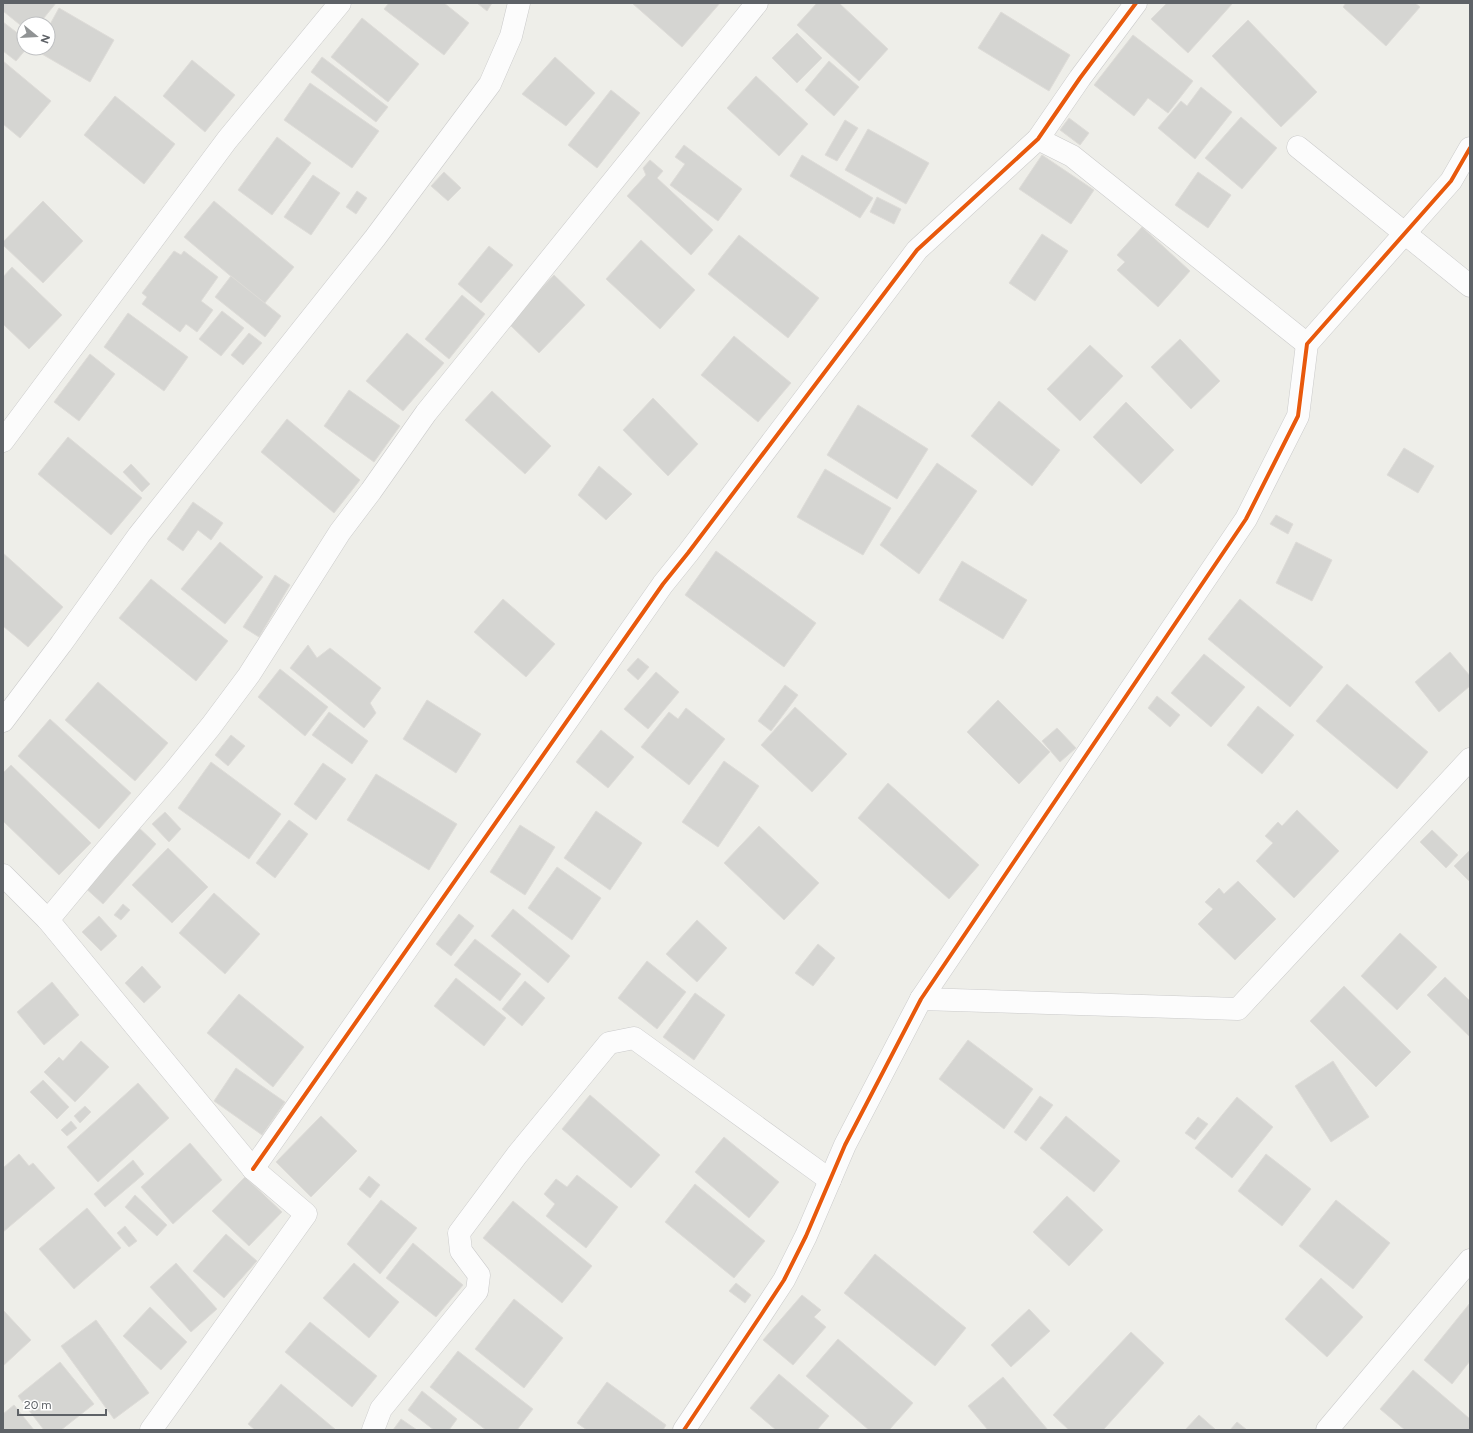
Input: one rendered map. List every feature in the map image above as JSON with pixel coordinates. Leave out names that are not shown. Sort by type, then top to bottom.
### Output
[{"type":"street","points":[[3,441],[228,140],[340,3]]},
{"type":"street","points":[[3,721],[61,644],[139,535],[375,238],[490,84],[511,36],[519,3]]},
{"type":"street","points":[[48,920],[211,726],[249,675],[340,532],[426,413],[757,3]]},
{"type":"street","points":[[253,1168],[663,584],[917,250],[1038,139],[1080,78],[1136,3]]},
{"type":"street","points":[[1038,139],[1072,156],[1307,344]]},
{"type":"street","points":[[1298,147],[1470,286]]},
{"type":"street","points":[[684,1430],[784,1280],[806,1236],[846,1145],[921,999],[1246,519],[1298,416],[1307,344],[1451,181],[1470,148]]},
{"type":"street","points":[[921,999],[1238,1009],[1470,758]]},
{"type":"street","points":[[3,875],[48,920],[253,1168],[306,1214],[151,1430]]},
{"type":"street","points":[[373,1430],[380,1409],[477,1291],[479,1275],[461,1251],[459,1233],[517,1155],[609,1043],[634,1038],[830,1180]]},
{"type":"street","points":[[1327,1430],[1470,1260]]},
{"type":"building","points":[[3,3],[56,3],[45,16],[16,16],[16,22],[3,11]]},
{"type":"building","points":[[389,3],[444,3],[469,23],[444,55],[384,9]]},
{"type":"building","points":[[477,3],[492,3],[487,11]]},
{"type":"building","points":[[632,3],[720,3],[682,47]]},
{"type":"building","points":[[817,3],[839,3],[888,49],[859,81],[797,25]]},
{"type":"building","points":[[1167,3],[1232,4],[1188,53],[1151,19]]},
{"type":"building","points":[[1346,3],[1415,3],[1420,7],[1386,46],[1343,7]]},
{"type":"building","points":[[59,8],[114,40],[90,82],[45,56],[56,56],[56,16],[55,16]]},
{"type":"building","points":[[1001,12],[1070,55],[1049,91],[978,48]]},
{"type":"building","points":[[362,18],[419,64],[388,102],[331,57]]},
{"type":"building","points":[[1248,20],[1317,92],[1281,127],[1212,56]]},
{"type":"building","points":[[3,22],[16,32],[16,56],[20,56],[16,61],[3,51]]},
{"type":"building","points":[[797,33],[822,58],[797,83],[772,58]]},
{"type":"building","points":[[1133,35],[1193,81],[1168,113],[1148,98],[1134,116],[1094,85]]},
{"type":"building","points":[[322,57],[388,107],[376,122],[311,72]]},
{"type":"building","points":[[555,57],[595,93],[566,126],[522,94]]},
{"type":"building","points":[[192,60],[235,95],[205,132],[163,96]]},
{"type":"building","points":[[3,61],[51,101],[20,138],[3,124]]},
{"type":"building","points":[[829,61],[859,87],[834,116],[805,90]]},
{"type":"building","points":[[756,76],[808,124],[779,156],[727,108]]},
{"type":"building","points":[[310,83],[379,131],[352,168],[284,120]]},
{"type":"building","points":[[1201,87],[1232,112],[1195,159],[1158,128],[1181,101],[1187,106]]},
{"type":"building","points":[[611,90],[640,113],[597,168],[568,145]]},
{"type":"building","points":[[115,96],[175,144],[144,184],[84,135]]},
{"type":"building","points":[[1241,117],[1277,148],[1242,189],[1205,158]]},
{"type":"building","points":[[1069,118],[1089,133],[1080,145],[1060,130]]},
{"type":"building","points":[[845,120],[858,128],[837,161],[825,155]]},
{"type":"building","points":[[868,129],[929,163],[906,204],[845,170]]},
{"type":"building","points":[[277,137],[311,163],[272,215],[238,190]]},
{"type":"building","points":[[684,145],[742,189],[718,221],[670,185],[685,164],[675,157]]},
{"type":"building","points":[[802,155],[873,198],[860,218],[790,176]]},
{"type":"building","points":[[1042,155],[1094,190],[1071,224],[1019,189]]},
{"type":"building","points":[[650,160],[663,171],[657,178],[713,230],[691,255],[627,196],[646,175],[643,168]]},
{"type":"building","points":[[444,172],[461,188],[448,201],[431,186]]},
{"type":"building","points":[[1198,172],[1231,195],[1208,228],[1175,205]]},
{"type":"building","points":[[313,175],[340,193],[311,235],[284,217]]},
{"type":"building","points":[[357,191],[367,198],[356,214],[346,207]]},
{"type":"building","points":[[877,197],[901,209],[894,224],[870,212]]},
{"type":"building","points":[[43,201],[83,241],[43,283],[3,245],[3,242]]},
{"type":"building","points":[[214,201],[294,267],[264,304],[184,237]]},
{"type":"building","points":[[1142,227],[1190,271],[1158,307],[1117,270],[1125,262],[1117,255]]},
{"type":"building","points":[[1042,234],[1068,251],[1035,301],[1009,283]]},
{"type":"building","points":[[739,235],[819,298],[788,338],[708,274]]},
{"type":"building","points":[[641,240],[695,290],[660,329],[606,279]]},
{"type":"building","points":[[489,246],[513,265],[481,303],[458,284]]},
{"type":"building","points":[[174,251],[181,255],[184,251],[218,277],[201,301],[213,310],[197,332],[186,324],[180,332],[142,304],[147,297],[142,293]]},
{"type":"building","points":[[12,267],[62,315],[29,349],[3,324],[3,277]]},
{"type":"building","points":[[554,275],[585,305],[539,353],[508,323]]},
{"type":"building","points":[[231,276],[281,316],[265,337],[215,297]]},
{"type":"building","points":[[462,295],[485,314],[449,359],[425,339]]},
{"type":"building","points":[[222,311],[244,328],[221,356],[199,339]]},
{"type":"building","points":[[128,313],[188,357],[164,391],[104,347]]},
{"type":"building","points":[[249,333],[262,343],[243,365],[231,355]]},
{"type":"building","points":[[407,333],[444,363],[403,411],[366,381]]},
{"type":"building","points":[[734,336],[791,383],[758,422],[701,375]]},
{"type":"building","points":[[1180,339],[1220,381],[1191,409],[1151,367]]},
{"type":"building","points":[[1090,345],[1123,376],[1080,421],[1047,389]]},
{"type":"building","points":[[90,354],[115,374],[79,421],[54,402]]},
{"type":"building","points":[[349,390],[400,426],[374,462],[324,426]]},
{"type":"building","points":[[492,391],[551,446],[525,474],[465,420]]},
{"type":"building","points":[[653,398],[698,444],[668,476],[623,430]]},
{"type":"building","points":[[999,401],[1060,450],[1032,486],[971,436]]},
{"type":"building","points":[[1126,402],[1174,450],[1141,484],[1093,437]]},
{"type":"building","points":[[858,405],[928,449],[897,499],[827,455]]},
{"type":"building","points":[[287,419],[360,480],[334,513],[261,452]]},
{"type":"building","points":[[68,437],[142,498],[111,535],[38,474]]},
{"type":"building","points":[[1404,448],[1434,466],[1418,493],[1387,475]]},
{"type":"building","points":[[937,463],[977,491],[919,574],[880,545]]},
{"type":"building","points":[[131,464],[150,484],[142,492],[123,472]]},
{"type":"building","points":[[599,466],[632,494],[606,520],[578,495]]},
{"type":"building","points":[[825,469],[891,508],[863,555],[797,517]]},
{"type":"building","points":[[193,502],[223,523],[211,540],[198,530],[183,551],[167,539]]},
{"type":"building","points":[[1276,515],[1293,524],[1288,534],[1270,524]]},
{"type":"building","points":[[220,542],[263,577],[225,624],[181,589]]},
{"type":"building","points":[[1296,542],[1332,560],[1312,601],[1276,583]]},
{"type":"building","points":[[716,551],[816,623],[784,667],[685,595]]},
{"type":"building","points":[[3,553],[63,607],[28,647],[3,626]]},
{"type":"building","points":[[962,561],[1027,600],[1003,639],[939,600]]},
{"type":"building","points":[[275,575],[290,585],[259,637],[243,627]]},
{"type":"building","points":[[151,579],[228,641],[196,681],[119,618]]},
{"type":"building","points":[[503,599],[555,644],[526,677],[474,632]]},
{"type":"building","points":[[1240,599],[1323,667],[1290,707],[1208,639]]},
{"type":"building","points":[[308,645],[317,658],[330,648],[381,688],[370,703],[376,713],[364,728],[290,668]]},
{"type":"building","points":[[1450,652],[1470,676],[1470,686],[1439,712],[1415,682]]},
{"type":"building","points":[[1204,654],[1245,687],[1211,727],[1171,693]]},
{"type":"building","points":[[638,658],[649,667],[638,680],[627,670]]},
{"type":"building","points":[[280,669],[328,707],[305,736],[258,697]]},
{"type":"building","points":[[656,672],[679,692],[648,729],[624,709]]},
{"type":"building","points":[[98,682],[168,743],[135,781],[65,720]]},
{"type":"building","points":[[1347,684],[1428,752],[1397,789],[1316,721]]},
{"type":"building","points":[[785,685],[798,695],[771,731],[758,721]]},
{"type":"building","points":[[1157,696],[1180,715],[1170,727],[1148,708]]},
{"type":"building","points":[[427,700],[481,734],[456,773],[403,739]]},
{"type":"building","points":[[998,700],[1050,752],[1019,784],[967,732]]},
{"type":"building","points":[[1258,706],[1294,735],[1262,774],[1227,745]]},
{"type":"building","points":[[795,707],[847,754],[812,792],[761,745]]},
{"type":"building","points":[[686,708],[725,739],[689,785],[641,747],[669,712],[678,719]]},
{"type":"building","points":[[329,712],[368,741],[352,764],[312,735]]},
{"type":"building","points":[[50,719],[131,793],[99,829],[18,756]]},
{"type":"building","points":[[1057,728],[1076,748],[1060,762],[1042,741]]},
{"type":"building","points":[[601,730],[634,757],[608,788],[576,762]]},
{"type":"building","points":[[231,735],[245,746],[228,766],[215,755]]},
{"type":"building","points":[[724,761],[759,786],[718,847],[682,822]]},
{"type":"building","points":[[211,762],[281,814],[249,859],[178,808]]},
{"type":"building","points":[[323,763],[346,779],[316,820],[294,804]]},
{"type":"building","points":[[11,765],[91,843],[59,875],[3,821],[3,773]]},
{"type":"building","points":[[376,774],[457,824],[429,870],[347,820]]},
{"type":"building","points":[[888,783],[979,865],[949,899],[858,818]]},
{"type":"building","points":[[1297,810],[1339,851],[1294,898],[1256,861],[1273,843],[1265,836],[1278,822],[1282,826]]},
{"type":"building","points":[[596,811],[642,843],[610,890],[564,858]]},
{"type":"building","points":[[165,812],[181,829],[169,842],[152,824]]},
{"type":"building","points":[[289,820],[308,834],[275,878],[256,863]]},
{"type":"building","points":[[135,824],[156,844],[103,904],[81,884]]},
{"type":"building","points":[[520,825],[555,847],[525,895],[490,872]]},
{"type":"building","points":[[759,826],[819,883],[784,920],[724,863]]},
{"type":"building","points":[[1432,830],[1458,855],[1446,868],[1420,842]]},
{"type":"building","points":[[168,848],[208,887],[172,923],[132,885]]},
{"type":"building","points":[[1470,850],[1470,882],[1454,866]]},
{"type":"building","points":[[557,867],[601,898],[572,940],[528,908]]},
{"type":"building","points":[[1238,881],[1276,919],[1235,960],[1198,924],[1213,909],[1205,902],[1219,888],[1224,894]]},
{"type":"building","points":[[214,893],[260,934],[225,974],[179,933]]},
{"type":"building","points":[[123,904],[130,910],[121,920],[114,915]]},
{"type":"building","points":[[513,909],[570,956],[548,983],[491,936]]},
{"type":"building","points":[[459,914],[474,926],[451,956],[436,944]]},
{"type":"building","points":[[99,916],[117,936],[101,951],[82,932]]},
{"type":"building","points":[[697,920],[727,948],[697,982],[666,954]]},
{"type":"building","points":[[1400,933],[1437,967],[1397,1010],[1361,976]]},
{"type":"building","points":[[475,939],[521,974],[500,1001],[454,965]]},
{"type":"building","points":[[818,944],[835,958],[813,986],[795,973]]},
{"type":"building","points":[[647,961],[686,992],[657,1029],[618,998]]},
{"type":"building","points":[[142,966],[161,987],[144,1003],[125,983]]},
{"type":"building","points":[[1445,977],[1470,1001],[1470,1037],[1427,995]]},
{"type":"building","points":[[456,978],[506,1018],[484,1046],[434,1006]]},
{"type":"building","points":[[525,981],[545,998],[522,1026],[502,1009]]},
{"type":"building","points":[[52,982],[79,1015],[44,1045],[17,1012]]},
{"type":"building","points":[[1344,986],[1411,1052],[1376,1087],[1310,1021]]},
{"type":"building","points":[[695,993],[725,1015],[694,1060],[663,1037]]},
{"type":"building","points":[[239,994],[304,1047],[273,1087],[207,1033]]},
{"type":"building","points":[[968,1040],[1033,1089],[1004,1129],[939,1079]]},
{"type":"building","points":[[81,1041],[109,1067],[75,1102],[44,1072],[59,1057],[63,1061]]},
{"type":"building","points":[[1333,1061],[1369,1117],[1331,1142],[1295,1086]]},
{"type":"building","points":[[236,1068],[285,1102],[262,1135],[214,1101]]},
{"type":"building","points":[[43,1080],[69,1107],[57,1119],[30,1092]]},
{"type":"building","points":[[138,1083],[169,1118],[98,1182],[67,1147]]},
{"type":"building","points":[[590,1095],[660,1155],[631,1188],[562,1129]]},
{"type":"building","points":[[1040,1096],[1053,1105],[1026,1141],[1014,1132]]},
{"type":"building","points":[[1237,1097],[1273,1127],[1232,1178],[1195,1148]]},
{"type":"building","points":[[85,1106],[91,1112],[80,1123],[74,1116]]},
{"type":"building","points":[[321,1116],[357,1151],[311,1197],[276,1162]]},
{"type":"building","points":[[1066,1116],[1120,1161],[1094,1192],[1040,1148]]},
{"type":"building","points":[[1198,1117],[1208,1124],[1195,1140],[1185,1133]]},
{"type":"building","points":[[71,1121],[77,1128],[67,1136],[61,1130]]},
{"type":"building","points":[[724,1137],[779,1182],[749,1218],[695,1172]]},
{"type":"building","points":[[190,1143],[222,1180],[173,1224],[141,1187]]},
{"type":"building","points":[[19,1154],[29,1166],[33,1163],[55,1188],[3,1232],[3,1168]]},
{"type":"building","points":[[1266,1154],[1311,1189],[1282,1226],[1238,1191]]},
{"type":"building","points":[[133,1160],[144,1174],[105,1207],[94,1194]]},
{"type":"building","points":[[577,1175],[618,1207],[586,1248],[546,1216],[555,1204],[544,1194],[556,1179],[567,1187]]},
{"type":"building","points":[[369,1176],[380,1185],[370,1198],[359,1189]]},
{"type":"building","points":[[245,1177],[282,1212],[249,1246],[212,1211]]},
{"type":"building","points":[[695,1184],[765,1241],[734,1278],[665,1222]]},
{"type":"building","points":[[135,1195],[167,1225],[157,1236],[125,1207]]},
{"type":"building","points":[[1067,1196],[1103,1230],[1069,1266],[1033,1232]]},
{"type":"building","points":[[381,1200],[417,1228],[380,1274],[347,1244]]},
{"type":"building","points":[[1336,1200],[1390,1243],[1353,1289],[1299,1246]]},
{"type":"building","points":[[513,1201],[592,1266],[562,1303],[483,1238]]},
{"type":"building","points":[[87,1208],[121,1248],[74,1289],[39,1249]]},
{"type":"building","points":[[125,1226],[137,1241],[129,1247],[117,1233]]},
{"type":"building","points":[[226,1234],[257,1261],[224,1298],[193,1271]]},
{"type":"building","points":[[413,1243],[463,1285],[436,1317],[386,1278]]},
{"type":"building","points":[[875,1254],[966,1328],[935,1366],[844,1293]]},
{"type":"building","points":[[176,1263],[217,1309],[191,1332],[150,1287]]},
{"type":"building","points":[[354,1263],[399,1302],[369,1338],[323,1298]]},
{"type":"building","points":[[1321,1278],[1363,1317],[1327,1357],[1285,1319]]},
{"type":"building","points":[[736,1283],[751,1295],[745,1303],[729,1291]]},
{"type":"building","points":[[802,1295],[821,1310],[814,1317],[826,1327],[793,1365],[763,1340]]},
{"type":"building","points":[[514,1299],[563,1338],[524,1388],[475,1349]]},
{"type":"building","points":[[1470,1303],[1470,1361],[1452,1384],[1424,1360]]},
{"type":"building","points":[[150,1307],[187,1342],[161,1370],[123,1336]]},
{"type":"building","points":[[1029,1309],[1050,1331],[1011,1367],[991,1345]]},
{"type":"building","points":[[3,1310],[31,1340],[3,1366]]},
{"type":"building","points":[[96,1320],[149,1393],[114,1419],[61,1346]]},
{"type":"building","points":[[310,1322],[377,1376],[352,1407],[285,1352]]},
{"type":"building","points":[[1131,1332],[1164,1363],[1103,1430],[1069,1430],[1053,1415]]},
{"type":"building","points":[[838,1339],[913,1403],[889,1430],[869,1430],[806,1376]]},
{"type":"building","points":[[458,1351],[533,1409],[517,1430],[486,1430],[430,1387]]},
{"type":"building","points":[[60,1362],[94,1404],[61,1430],[44,1430],[18,1396]]},
{"type":"building","points":[[1413,1370],[1470,1419],[1470,1430],[1405,1430],[1380,1409]]},
{"type":"building","points":[[779,1374],[829,1416],[817,1430],[776,1430],[750,1408]]},
{"type":"building","points":[[1003,1377],[1048,1430],[988,1430],[968,1406]]},
{"type":"building","points":[[607,1382],[666,1425],[663,1430],[587,1430],[577,1423]]},
{"type":"building","points":[[281,1384],[336,1430],[255,1430],[248,1424]]},
{"type":"building","points":[[422,1391],[457,1419],[449,1430],[434,1430],[408,1410]]},
{"type":"building","points":[[14,1405],[34,1430],[3,1430],[3,1414]]},
{"type":"building","points":[[1199,1415],[1216,1430],[1185,1430]]},
{"type":"building","points":[[401,1419],[417,1430],[393,1430]]},
{"type":"building","points":[[1237,1422],[1247,1430],[1230,1430]]},
{"type":"cycle path","points":[[253,1169],[663,584],[917,250],[1038,139],[1080,78],[1136,3]]},
{"type":"cycle path","points":[[684,1430],[784,1280],[806,1236],[845,1145],[921,999],[1246,519],[1298,416],[1307,344],[1451,181],[1470,148]]}]
